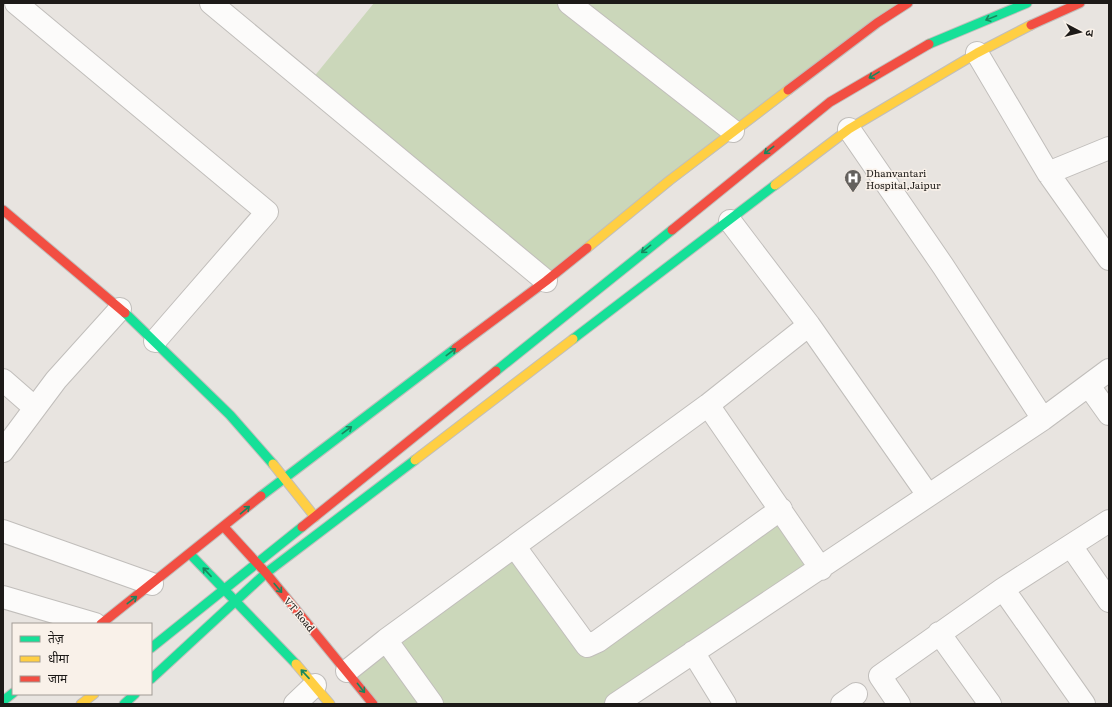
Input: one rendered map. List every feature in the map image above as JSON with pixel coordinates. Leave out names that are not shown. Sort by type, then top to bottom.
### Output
[{"type":"main road","points":[[102,623],[285,477],[546,281],[733,131],[877,23],[908,3]]},
{"type":"main road","points":[[152,647],[224,590],[256,561],[315,517],[830,102],[921,46],[1027,3]]},
{"type":"main road","points":[[152,678],[266,574],[849,129],[978,53],[1048,16],[1080,3]]},
{"type":"main road","points":[[3,210],[120,309],[155,341],[230,415],[285,477],[315,517]]},
{"type":"main road","name":"VT Road","points":[[224,527],[256,561],[373,704]]},
{"type":"main road","points":[[190,554],[224,590],[237,601],[315,685],[330,704]]},
{"type":"main road","points":[[3,701],[12,694]]},
{"type":"main road","points":[[81,704],[93,695]]},
{"type":"main road","points":[[124,704],[134,695]]},
{"type":"street","points":[[16,3],[267,212],[155,341]]},
{"type":"street","points":[[211,3],[546,281]]},
{"type":"street","points":[[569,3],[733,131]]},
{"type":"street","points":[[978,53],[1048,173],[1109,258]]},
{"type":"street","points":[[849,129],[943,266],[1043,418]]},
{"type":"street","points":[[1048,173],[1109,148]]},
{"type":"street","points":[[730,221],[809,325],[928,495]]},
{"type":"street","points":[[3,451],[56,380],[120,309]]},
{"type":"street","points":[[347,671],[386,640],[708,405],[809,325]]},
{"type":"street","points":[[616,704],[821,569],[1043,418],[1109,370]]},
{"type":"street","points":[[3,380],[35,408]]},
{"type":"street","points":[[1089,386],[1109,414]]},
{"type":"street","points":[[708,405],[821,569]]},
{"type":"street","points":[[515,547],[587,646],[598,641],[781,509]]},
{"type":"street","points":[[899,704],[880,676],[939,633],[1004,589],[1109,521]]},
{"type":"street","points":[[3,531],[152,584]]},
{"type":"street","points":[[1072,546],[1109,601]]},
{"type":"street","points":[[1004,589],[1084,704]]},
{"type":"street","points":[[3,597],[92,623]]},
{"type":"street","points":[[939,633],[990,704]]},
{"type":"street","points":[[386,640],[432,704]]},
{"type":"street","points":[[693,652],[725,704]]},
{"type":"street","points":[[295,704],[315,685]]},
{"type":"green space","points":[[374,3],[911,3],[546,281],[308,84]]},
{"type":"green space","points":[[781,509],[821,569],[616,704],[373,704],[347,671],[515,547],[587,646]]},
{"type":"traffic: fast","points":[[929,44],[1027,3]]},
{"type":"traffic: fast","points":[[573,339],[775,185]]},
{"type":"traffic: fast","points":[[496,371],[672,230]]},
{"type":"traffic: fast","points":[[125,313],[230,415],[273,464]]},
{"type":"traffic: fast","points":[[261,496],[456,348]]},
{"type":"traffic: fast","points":[[152,678],[266,573],[415,460]]},
{"type":"traffic: fast","points":[[152,647],[302,527]]},
{"type":"traffic: fast","points":[[190,554],[296,664]]},
{"type":"traffic: fast","points":[[3,701],[12,694]]},
{"type":"traffic: fast","points":[[124,704],[134,695]]},
{"type":"traffic: slow","points":[[775,185],[849,129],[977,53],[1031,25]]},
{"type":"traffic: slow","points":[[587,248],[670,180],[788,90]]},
{"type":"traffic: slow","points":[[415,460],[573,339]]},
{"type":"traffic: slow","points":[[273,464],[315,517]]},
{"type":"traffic: slow","points":[[296,664],[330,704]]},
{"type":"traffic: slow","points":[[81,704],[93,695]]},
{"type":"traffic: jam","points":[[788,90],[877,23],[908,3]]},
{"type":"traffic: jam","points":[[1031,25],[1080,3]]},
{"type":"traffic: jam","points":[[672,230],[830,102],[929,44]]},
{"type":"traffic: jam","points":[[3,210],[125,313]]},
{"type":"traffic: jam","points":[[456,348],[546,281],[587,248]]},
{"type":"traffic: jam","points":[[302,527],[496,371]]},
{"type":"traffic: jam","points":[[102,623],[261,496]]},
{"type":"traffic: jam","points":[[224,527],[266,573],[373,704]]},
{"type":"place","name":"Dhanvantari Hospital,Jaipur","points":[[853,193]]}]
